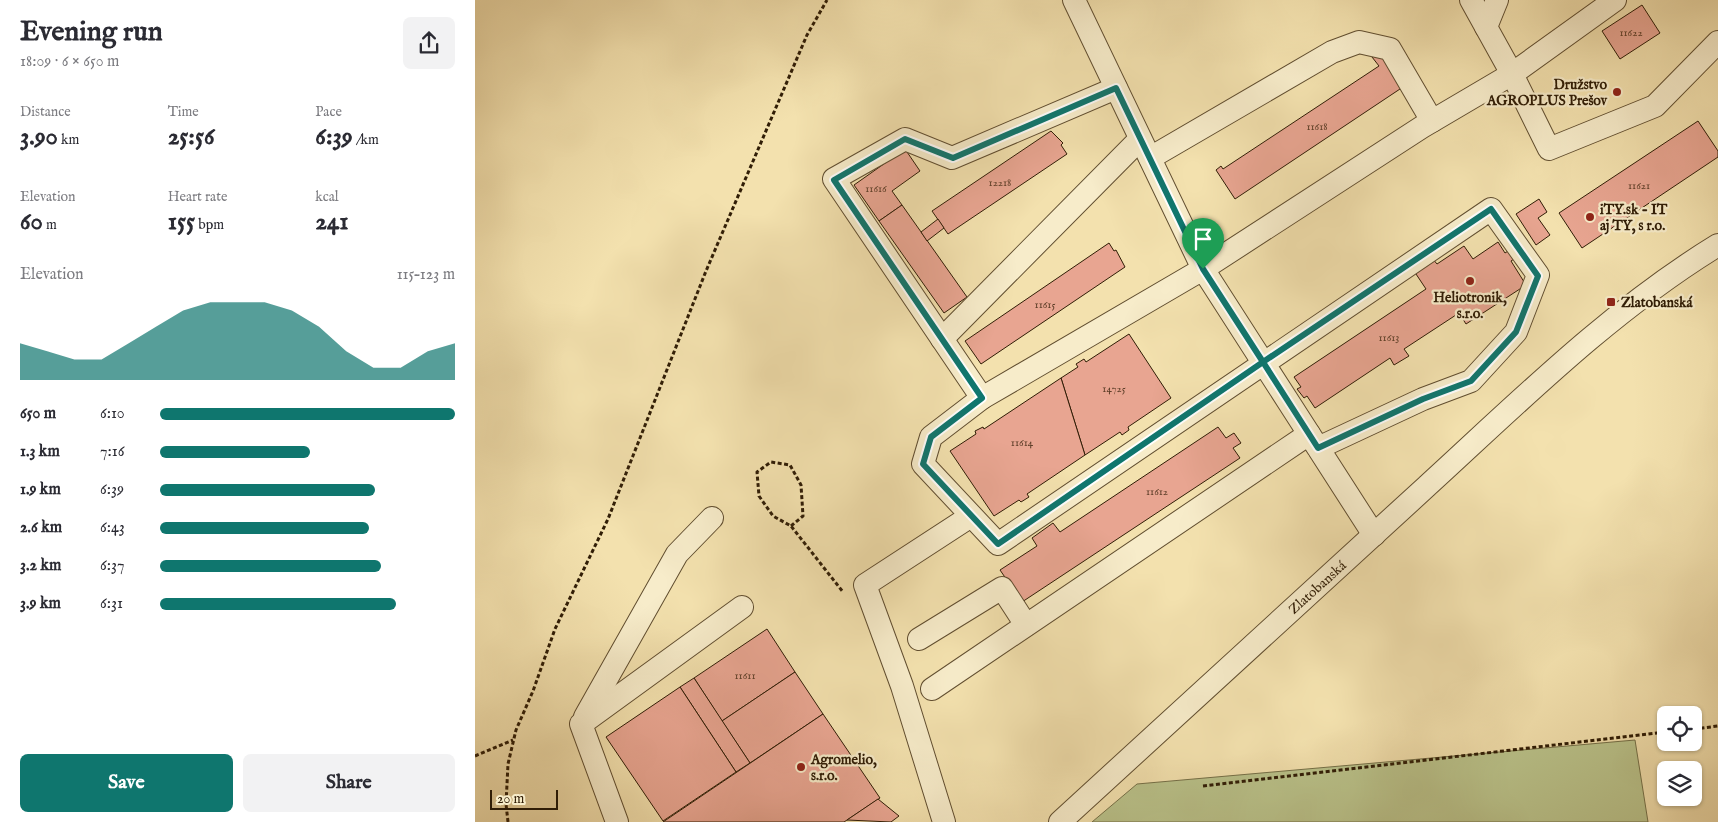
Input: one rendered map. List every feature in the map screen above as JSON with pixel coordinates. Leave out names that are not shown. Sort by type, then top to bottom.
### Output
[{"type":"street","points":[[1073,0],[1203,269],[1374,535]]},
{"type":"street","points":[[1471,0],[1512,74],[1549,148],[1655,106],[1718,42]]},
{"type":"street","points":[[1486,27],[1497,0]]},
{"type":"street","points":[[932,689],[1026,625],[1314,441],[1471,381],[1516,332],[1538,276],[1491,209],[1263,362],[998,544],[923,464],[931,437],[982,398],[1203,269],[1432,121],[1512,74],[1615,0]]},
{"type":"street","points":[[942,339],[1145,149],[1333,52],[1359,42],[1389,49],[1432,121]]},
{"type":"street","points":[[982,398],[834,180],[905,139],[953,158],[1116,88]]},
{"type":"street","name":"Zlatobanská","points":[[1061,822],[1620,313],[1672,273],[1718,245]]},
{"type":"street","points":[[944,822],[901,686],[865,585],[971,516]]},
{"type":"street","points":[[617,822],[581,724],[677,554],[713,518]]},
{"type":"street","points":[[919,639],[1002,588],[1026,625]]},
{"type":"street","points":[[581,724],[742,607]]},
{"type":"path","points":[[508,822],[506,804],[507,764],[514,739],[555,629],[608,519],[724,228],[807,35],[827,0]]},
{"type":"path","points":[[791,526],[803,516],[801,485],[790,465],[771,462],[757,472],[759,496],[773,516],[791,526],[844,594]]},
{"type":"path","points":[[1702,728],[1718,726]]},
{"type":"path","points":[[1203,786],[1657,733]]},
{"type":"path","points":[[475,756],[514,739]]},
{"type":"green space","points":[[1635,740],[1648,822],[1092,822],[1137,784]]},
{"type":"building","points":[[1642,5],[1660,33],[1620,59],[1602,31]]},
{"type":"building","points":[[1382,50],[1406,85],[1235,199],[1216,170],[1221,166],[1223,169],[1379,66],[1372,57]]},
{"type":"building","points":[[1698,121],[1718,151],[1718,157],[1582,248],[1559,213]]},
{"type":"building","points":[[1051,131],[1063,143],[1061,145],[1067,154],[948,234],[932,211]]},
{"type":"building","points":[[905,149],[920,171],[892,191],[902,205],[879,221],[854,185]]},
{"type":"building","points":[[1539,199],[1547,212],[1538,218],[1550,235],[1536,245],[1516,214]]},
{"type":"building","points":[[902,205],[967,297],[944,313],[879,221]]},
{"type":"building","points":[[938,219],[944,228],[927,241],[921,232]]},
{"type":"building","points":[[1498,242],[1505,253],[1508,251],[1514,259],[1511,261],[1526,285],[1466,324],[1459,313],[1404,349],[1409,356],[1394,365],[1390,358],[1315,408],[1307,396],[1304,398],[1297,389],[1301,387],[1294,377],[1426,289],[1414,271],[1432,258],[1437,264],[1464,246],[1473,259]]},
{"type":"building","points":[[1109,243],[1114,251],[1116,250],[1125,267],[981,364],[965,341]]},
{"type":"building","points":[[1129,334],[1171,398],[1128,427],[1129,430],[1122,435],[1120,432],[1085,455],[1061,378],[1078,367],[1076,364],[1084,359],[1086,362]]},
{"type":"building","points":[[1061,378],[1085,455],[1027,494],[1029,497],[1021,502],[1019,500],[994,516],[950,451],[976,434],[975,431],[983,427],[984,429]]},
{"type":"building","points":[[1218,427],[1226,438],[1234,433],[1241,443],[1233,448],[1240,458],[1022,602],[1000,570],[1037,546],[1032,538],[1053,523],[1060,532]]},
{"type":"building","points":[[767,629],[795,672],[722,721],[694,678]]},
{"type":"building","points":[[795,672],[823,714],[750,763],[722,721]]},
{"type":"building","points":[[694,678],[750,763],[736,772],[680,687]]},
{"type":"building","points":[[680,687],[736,772],[663,821],[606,737]]},
{"type":"building","name":"Agromelio, s.r.o.","points":[[823,714],[880,798],[844,822],[663,822]]},
{"type":"building","points":[[878,799],[899,816],[891,822],[847,820]]},
{"type":"place","name":"Družstvo AGROPLUS Prešov","points":[[1617,92]]},
{"type":"place","name":"iTY.sk - IT aj TY, s r.o.","points":[[1590,217]]},
{"type":"place","name":"Heliotronik, s.r.o.","points":[[1470,281]]},
{"type":"place","name":"Zlatobanská","points":[[1611,302]]},
{"type":"place","name":"Agromelio, s.r.o.","points":[[801,767]]},
{"type":"route","points":[[1203,269],[1116,88],[953,158],[905,139],[834,180],[982,398],[931,437],[923,464],[998,544],[1263,362],[1318,448],[1423,399],[1471,381],[1516,332],[1538,276],[1491,209],[1263,362],[1203,269]]}]
